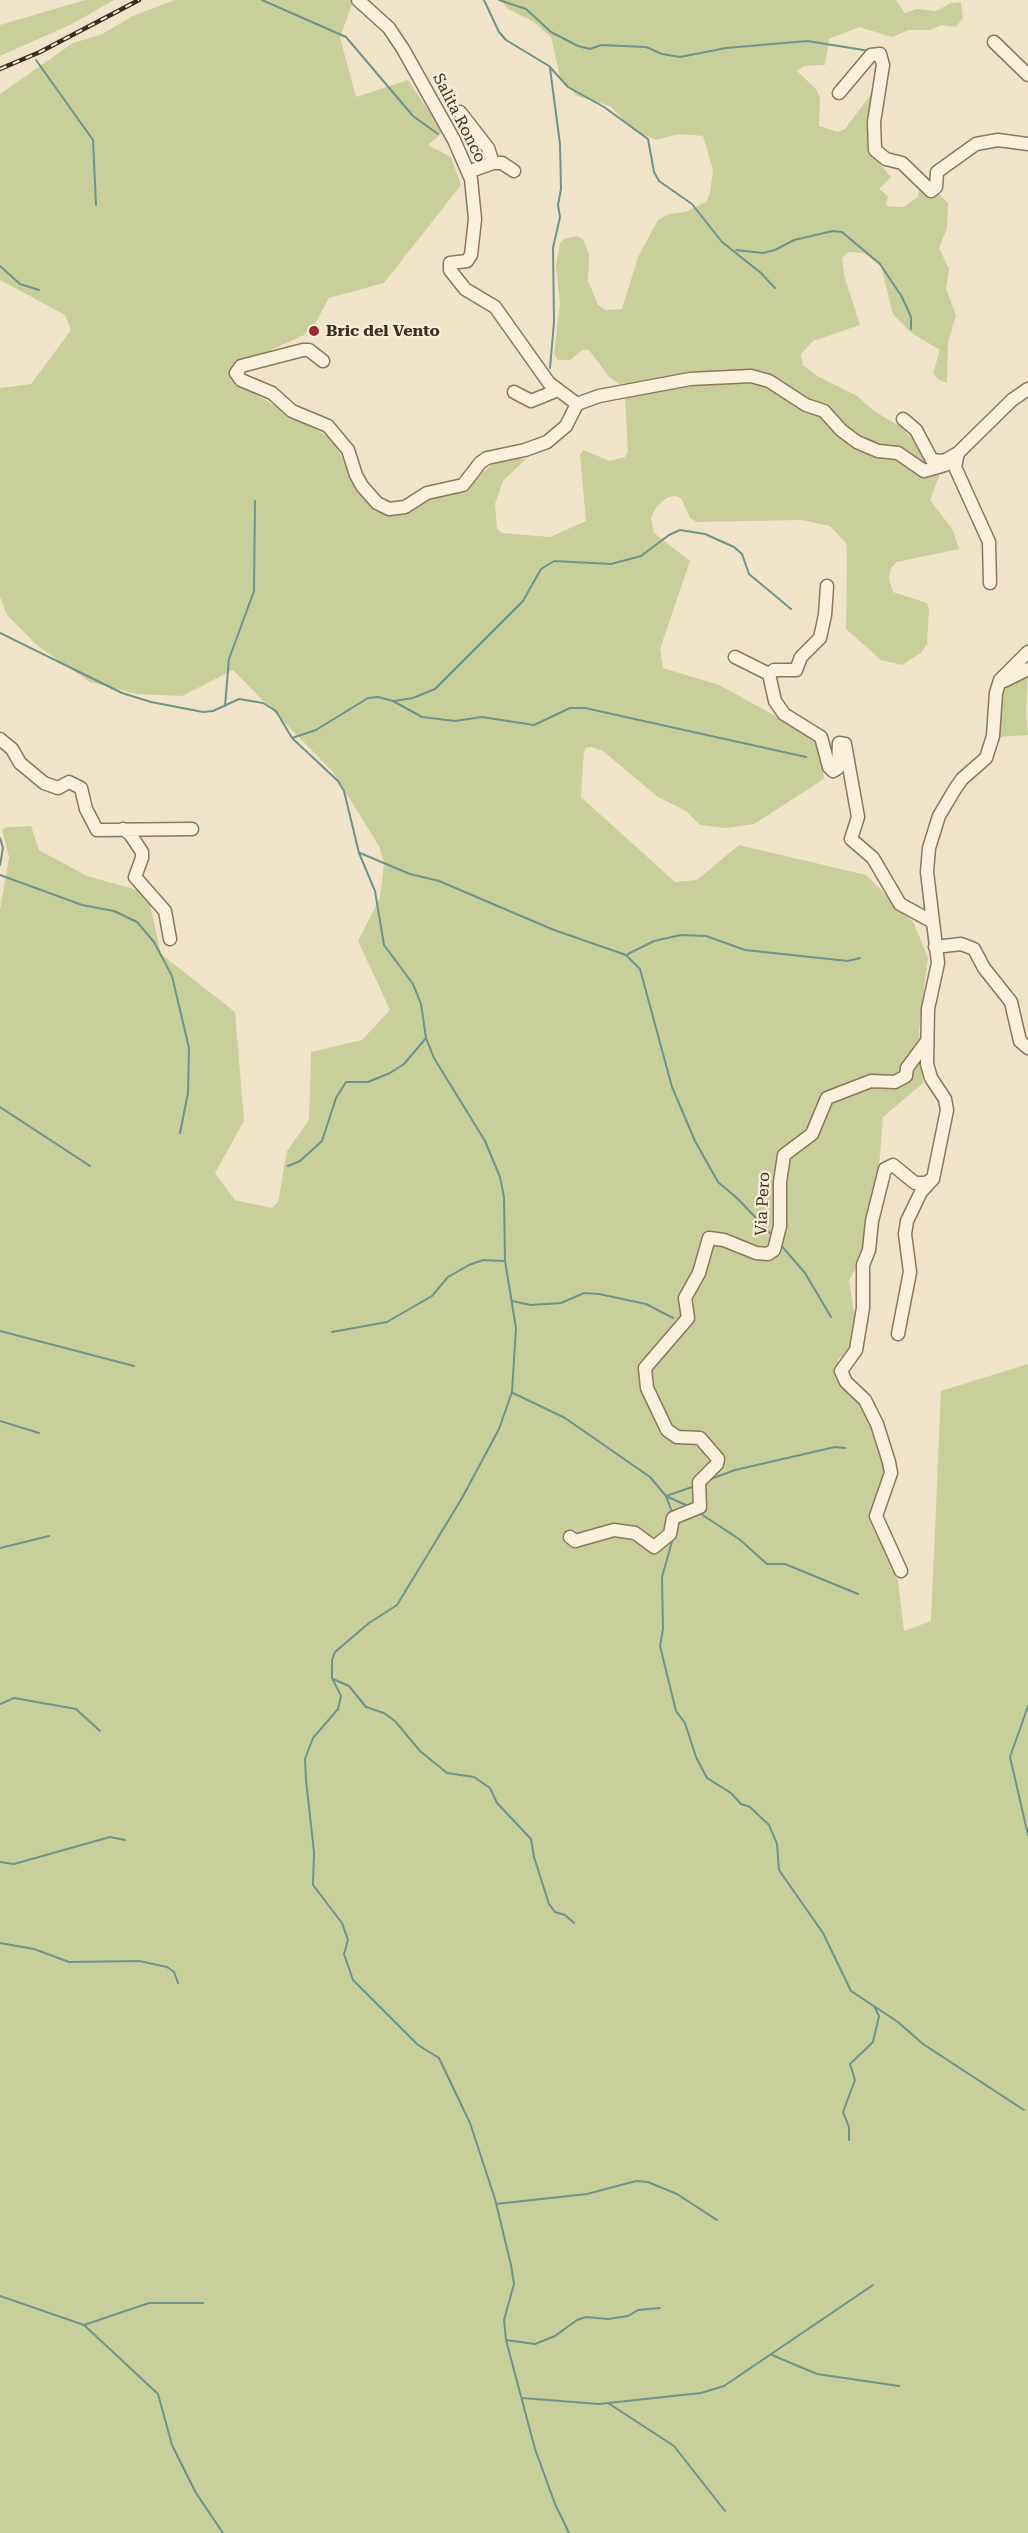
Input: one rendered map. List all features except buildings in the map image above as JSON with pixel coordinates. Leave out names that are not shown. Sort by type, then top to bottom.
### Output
[{"type":"street","name":"Salita Ronco","points":[[358,0],[394,35],[454,140],[468,172],[475,219],[471,255],[467,261],[451,262],[450,270],[465,289],[493,305],[544,378],[577,404]]},
{"type":"street","points":[[994,42],[1028,75]]},
{"type":"street","points":[[838,93],[871,55],[880,54],[883,61],[874,122],[875,150],[886,159],[902,162],[931,191],[936,187],[937,172],[976,144],[998,140],[1028,144]]},
{"type":"street","points":[[460,112],[488,148],[493,163]]},
{"type":"street","points":[[468,172],[493,163],[502,163],[514,171]]},
{"type":"street","points":[[323,361],[309,350],[303,350],[241,366],[236,372],[241,380],[272,393],[298,414],[328,426],[348,450],[362,486],[377,503],[389,509],[405,507],[427,493],[463,484],[487,458],[525,450],[547,442],[566,426],[577,404],[599,396],[690,379],[751,376],[769,381],[806,405],[824,411],[841,430],[857,442],[878,451],[898,453],[924,471],[940,468],[1012,400],[1028,389]]},
{"type":"street","points":[[514,392],[531,401],[558,390]]},
{"type":"street","points":[[903,419],[916,430],[932,460],[944,461],[958,453]]},
{"type":"street","points":[[958,453],[955,467],[989,542],[990,583]]},
{"type":"street","points":[[769,674],[774,670],[796,670],[801,657],[820,638],[825,615],[827,586]]},
{"type":"street","points":[[898,1334],[910,1272],[905,1234],[907,1221],[921,1192],[933,1179],[947,1104],[928,1072],[929,998],[938,972],[927,872],[933,831],[962,779],[986,758],[993,736],[996,693],[1000,680],[1028,652]]},
{"type":"street","points":[[735,657],[769,674],[780,710],[821,737],[829,767],[833,771],[838,768],[839,743],[846,744],[858,817],[851,839],[873,858],[900,904],[931,921]]},
{"type":"street","points":[[1000,680],[1005,681],[1028,669]]},
{"type":"street","points":[[0,739],[12,749],[20,764],[44,783],[58,788],[69,782],[81,788],[86,808],[97,830],[192,829]]},
{"type":"street","points":[[123,829],[130,834],[142,852],[135,877],[165,911],[170,939]]},
{"type":"street","points":[[935,947],[961,944],[974,949],[984,968],[1011,1002],[1020,1041],[1028,1048]]},
{"type":"street","name":"Via Pero","points":[[570,1537],[576,1540],[614,1530],[635,1533],[654,1547],[670,1534],[673,1518],[700,1507],[699,1482],[717,1464],[718,1459],[700,1438],[677,1437],[667,1431],[647,1388],[645,1368],[688,1318],[685,1298],[699,1273],[709,1238],[724,1240],[756,1253],[768,1254],[774,1250],[780,1226],[780,1182],[784,1155],[812,1134],[826,1098],[871,1081],[894,1082],[906,1076],[907,1068],[927,1041]]},
{"type":"street","points":[[901,1571],[876,1516],[891,1473],[889,1462],[877,1424],[866,1400],[846,1382],[841,1371],[856,1350],[863,1308],[863,1265],[869,1250],[872,1221],[885,1169],[892,1165],[915,1183],[926,1183],[933,1179]]},
{"type":"green space","points":[[85,0],[114,0],[72,24],[0,56],[0,25]]},
{"type":"green space","points":[[175,0],[350,0],[352,5],[340,37],[356,97],[408,80],[443,132],[428,145],[451,157],[461,185],[384,283],[329,298],[316,322],[304,335],[236,366],[236,383],[332,439],[361,492],[375,506],[419,501],[465,487],[499,459],[526,459],[503,481],[495,504],[497,529],[502,533],[550,537],[586,521],[580,455],[583,450],[610,461],[625,457],[628,452],[625,398],[668,387],[706,383],[738,382],[767,387],[783,396],[796,408],[814,412],[896,458],[940,474],[930,500],[953,530],[959,549],[897,562],[891,568],[889,579],[893,592],[927,603],[929,609],[927,644],[921,653],[902,665],[881,660],[846,629],[846,543],[830,526],[801,520],[697,522],[690,518],[681,498],[675,496],[668,497],[657,506],[651,518],[654,533],[690,561],[660,649],[663,668],[719,685],[814,737],[821,748],[824,779],[754,824],[726,828],[700,825],[686,811],[658,797],[603,751],[591,747],[586,748],[584,752],[581,797],[675,882],[697,880],[739,845],[866,875],[914,923],[928,958],[919,1030],[923,1083],[883,1117],[879,1167],[864,1251],[849,1281],[856,1324],[852,1350],[838,1359],[839,1382],[856,1396],[872,1424],[886,1473],[872,1515],[898,1581],[904,1631],[931,1621],[941,1391],[1028,1364],[1028,2533],[0,2533],[0,910],[9,857],[2,829],[31,826],[39,850],[87,876],[137,890],[149,900],[161,954],[235,1012],[244,1121],[215,1173],[235,1200],[272,1208],[278,1202],[287,1151],[309,1120],[311,1052],[362,1040],[390,1010],[358,941],[380,898],[384,863],[379,846],[333,772],[233,670],[182,696],[137,694],[90,682],[39,647],[7,615],[0,597],[0,388],[31,384],[71,330],[65,315],[0,280],[0,94],[73,43],[102,34],[133,16]]},
{"type":"green space","points":[[500,0],[896,0],[905,13],[917,9],[936,11],[951,3],[961,2],[963,18],[956,27],[941,25],[930,30],[909,30],[892,37],[859,27],[829,39],[825,65],[804,66],[797,71],[816,89],[820,98],[819,126],[838,132],[845,129],[878,85],[873,156],[891,177],[879,189],[888,196],[886,206],[903,207],[918,197],[919,183],[933,194],[939,194],[948,203],[947,228],[939,248],[949,269],[946,289],[956,315],[948,342],[947,383],[939,380],[933,373],[940,350],[910,332],[893,314],[881,266],[864,253],[849,252],[842,258],[844,275],[860,325],[813,341],[801,354],[803,365],[817,376],[857,396],[874,411],[901,427],[921,448],[927,459],[922,463],[899,449],[857,437],[778,379],[758,374],[669,378],[619,384],[609,377],[589,350],[583,350],[570,360],[558,360],[554,354],[560,303],[556,266],[560,243],[564,239],[577,236],[583,239],[589,255],[588,280],[598,305],[606,310],[622,309],[638,257],[658,220],[669,214],[685,212],[706,202],[710,193],[713,170],[703,136],[679,134],[656,140],[633,130],[610,106],[577,96],[560,77],[551,37],[534,22],[508,9]]},
{"type":"green space","points":[[1028,674],[1026,711],[1028,735],[998,737],[999,696],[1005,684],[1014,683]]},
{"type":"waterway","points":[[262,0],[346,37],[413,116],[438,134]]},
{"type":"waterway","points":[[484,0],[499,32],[506,40],[549,66],[568,87],[604,107],[648,139],[654,172],[659,181],[692,204],[722,242],[761,273],[775,288]]},
{"type":"waterway","points":[[499,0],[526,9],[551,32],[578,46],[590,49],[601,45],[646,47],[662,54],[680,57],[726,48],[807,41],[870,51]]},
{"type":"waterway","points":[[36,60],[93,140],[96,205]]},
{"type":"waterway","points":[[550,68],[560,144],[561,189],[558,205],[560,217],[553,248],[554,322],[550,368]]},
{"type":"waterway","points":[[736,250],[763,253],[775,250],[794,240],[833,231],[842,232],[880,264],[902,297],[911,317],[911,329]]},
{"type":"waterway","points":[[0,266],[20,284],[39,290]]},
{"type":"waterway","points":[[225,706],[229,659],[254,591],[255,501]]},
{"type":"waterway","points":[[394,701],[413,698],[435,689],[523,601],[541,569],[554,561],[611,564],[641,556],[669,535],[680,530],[705,534],[734,547],[742,554],[749,574],[791,609]]},
{"type":"waterway","points":[[0,633],[122,693],[151,702],[203,712],[213,711],[239,699],[263,703],[276,711],[292,738],[338,781],[344,791],[359,853],[375,891],[384,945],[413,984],[421,1004],[426,1038],[434,1058],[485,1141],[500,1177],[504,1197],[505,1261],[516,1328],[512,1392],[499,1429],[462,1498],[397,1605],[369,1623],[335,1652],[332,1660],[332,1678],[341,1696],[338,1709],[313,1738],[305,1759],[306,1780],[314,1852],[313,1885],[342,1923],[348,1940],[344,1954],[353,1980],[418,2045],[439,2058],[470,2123],[495,2199],[511,2265],[514,2284],[504,2320],[506,2340],[535,2449],[555,2504],[569,2533]]},
{"type":"waterway","points":[[292,738],[316,730],[368,698],[378,697],[393,701],[422,717],[455,721],[482,717],[534,725],[570,708],[585,708],[806,757]]},
{"type":"waterway","points":[[0,838],[3,848],[0,865]]},
{"type":"waterway","points":[[360,853],[410,874],[439,881],[554,930],[626,955],[640,969],[672,1087],[695,1141],[718,1182],[738,1199],[772,1235]]},
{"type":"waterway","points":[[0,875],[82,905],[114,911],[137,922],[154,942],[172,976],[189,1048],[188,1093],[180,1133]]},
{"type":"waterway","points":[[628,954],[654,941],[681,935],[706,936],[745,950],[848,961],[860,958]]},
{"type":"waterway","points":[[288,1166],[300,1161],[322,1141],[336,1098],[346,1082],[368,1082],[390,1073],[404,1064],[426,1038]]},
{"type":"waterway","points":[[0,1107],[90,1166]]},
{"type":"waterway","points":[[780,1244],[805,1273],[831,1317]]},
{"type":"waterway","points":[[332,1332],[387,1322],[432,1296],[448,1277],[469,1265],[483,1260],[505,1261]]},
{"type":"waterway","points":[[512,1301],[531,1305],[561,1303],[584,1293],[599,1294],[646,1304],[673,1318]]},
{"type":"waterway","points":[[0,1331],[134,1366]]},
{"type":"waterway","points":[[513,1393],[565,1418],[650,1477],[666,1496],[672,1512]]},
{"type":"waterway","points":[[0,1421],[39,1433]]},
{"type":"waterway","points":[[708,1480],[735,1470],[835,1447],[845,1448]]},
{"type":"waterway","points":[[666,1496],[695,1486]]},
{"type":"waterway","points":[[666,1496],[688,1506]]},
{"type":"waterway","points":[[698,1512],[739,1539],[767,1564],[785,1564],[858,1594]]},
{"type":"waterway","points":[[0,1548],[49,1536]]},
{"type":"waterway","points":[[673,1538],[662,1577],[663,1629],[660,1646],[676,1711],[685,1723],[696,1757],[707,1778],[731,1793],[741,1804],[750,1807],[769,1825],[777,1844],[779,1870],[823,1933],[851,1991],[898,2022],[923,2044],[1024,2110]]},
{"type":"waterway","points":[[333,1679],[349,1686],[366,1707],[384,1713],[395,1721],[420,1751],[447,1773],[474,1777],[490,1788],[497,1803],[531,1839],[534,1857],[549,1904],[555,1912],[565,1915],[574,1923]]},
{"type":"waterway","points":[[0,1704],[14,1698],[76,1709],[100,1731]]},
{"type":"waterway","points":[[1028,1706],[1010,1757],[1028,1835]]},
{"type":"waterway","points":[[0,1862],[14,1864],[110,1837],[125,1840]]},
{"type":"waterway","points":[[0,1943],[34,1949],[69,1962],[139,1961],[167,1967],[174,1972],[178,1983]]},
{"type":"waterway","points":[[849,2140],[849,2127],[843,2112],[855,2080],[850,2064],[873,2042],[879,2016],[874,2006]]},
{"type":"waterway","points":[[496,2204],[587,2194],[636,2181],[648,2182],[677,2194],[717,2220]]},
{"type":"waterway","points":[[522,2398],[599,2404],[701,2393],[724,2386],[873,2285]]},
{"type":"waterway","points":[[0,2296],[84,2325],[158,2394],[172,2445],[196,2493],[223,2533]]},
{"type":"waterway","points":[[84,2325],[149,2303],[203,2303]]},
{"type":"waterway","points":[[506,2340],[535,2344],[555,2336],[577,2320],[586,2317],[608,2319],[628,2316],[638,2310],[660,2308]]},
{"type":"waterway","points":[[772,2355],[817,2374],[899,2386]]},
{"type":"waterway","points":[[608,2403],[674,2446],[725,2511]]},
{"type":"railway","points":[[0,69],[40,52],[139,0]]},
{"type":"place","name":"Bric del Vento","points":[[314,331]]}]
